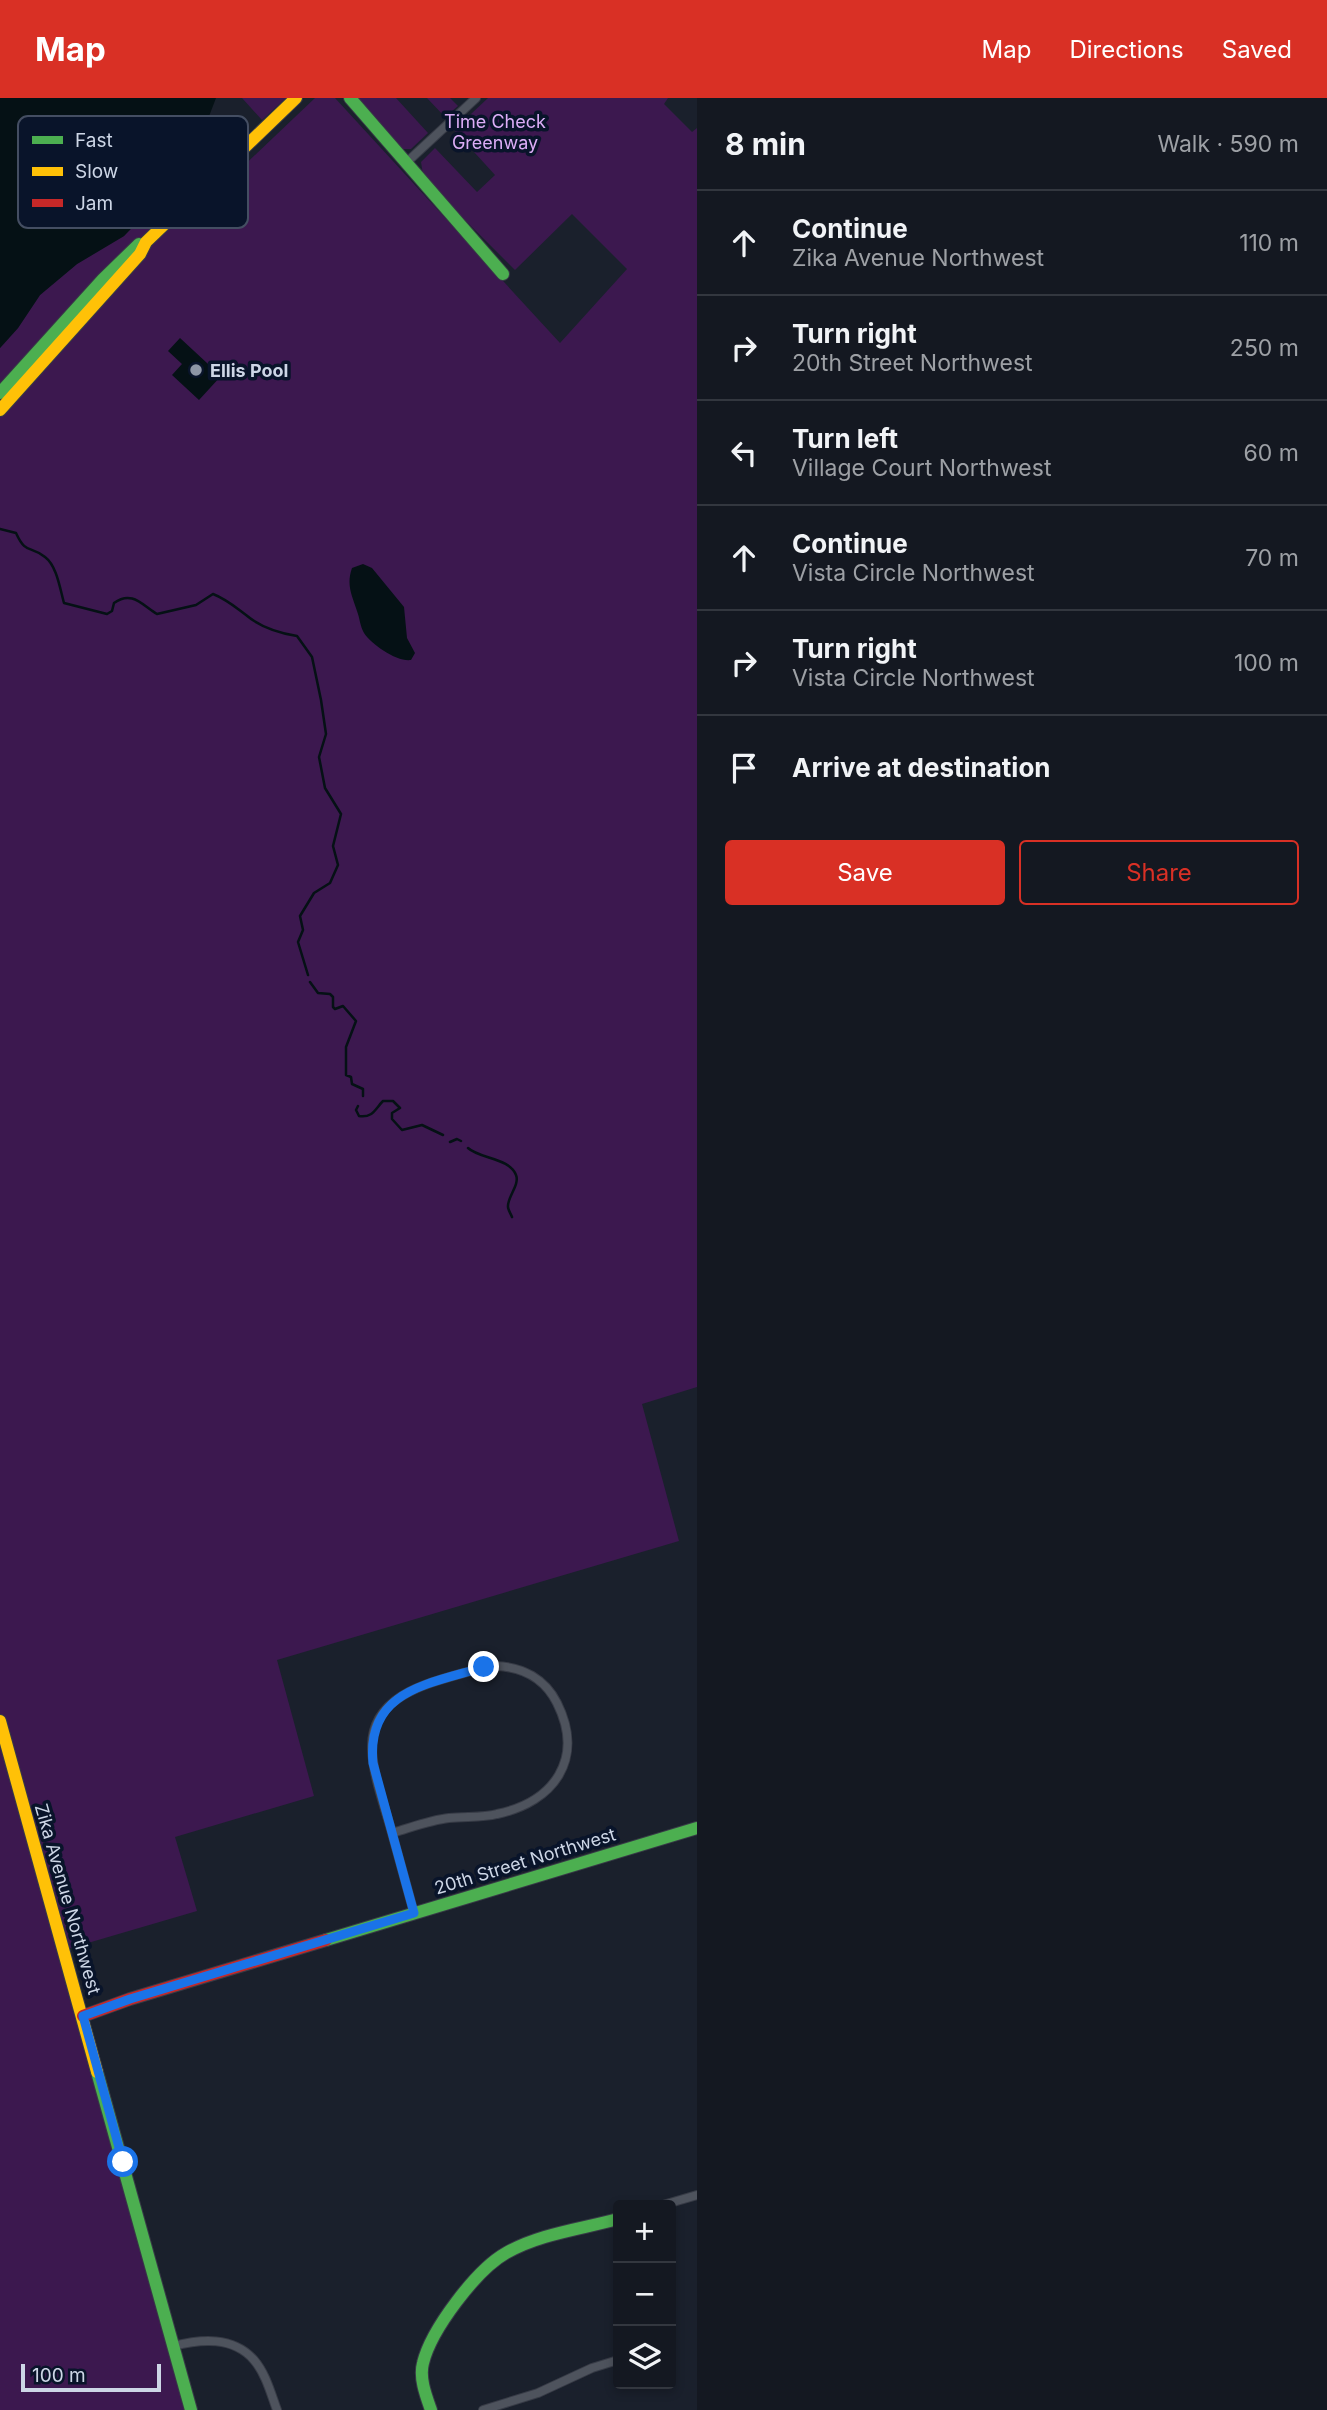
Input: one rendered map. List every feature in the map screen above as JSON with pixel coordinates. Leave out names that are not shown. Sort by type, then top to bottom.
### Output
[{"type":"street","points":[[248,144],[296,98]]},
{"type":"street","points":[[350,98],[503,274]]},
{"type":"street","points":[[407,162],[476,98]]},
{"type":"street","points":[[0,393],[103,279],[134,248],[146,242],[161,228]]},
{"type":"street","points":[[0,410],[140,254],[146,242]]},
{"type":"street","points":[[392,1833],[447,1818],[496,1815],[521,1808],[547,1792],[557,1781],[567,1749],[562,1715],[548,1688],[526,1672],[511,1667],[484,1667],[420,1687],[396,1699],[387,1707],[374,1732],[373,1763],[392,1833],[414,1913]]},
{"type":"street","name":"Zika Avenue Northwest","points":[[0,1721],[3,1742],[83,2016],[191,2410]]},
{"type":"street","name":"20th Street Northwest","points":[[83,2016],[130,1999],[697,1828]]},
{"type":"street","points":[[676,2201],[697,2195]]},
{"type":"street","points":[[431,2410],[422,2366],[428,2348],[437,2332],[493,2263],[513,2250],[613,2220]]},
{"type":"street","points":[[173,2346],[216,2340],[237,2347],[254,2360],[266,2380],[277,2410]]},
{"type":"street","points":[[483,2410],[538,2393],[613,2362]]},
{"type":"green space","points":[[242,98],[286,98],[262,120]]},
{"type":"green space","points":[[315,98],[335,98],[560,343],[627,269],[572,214],[515,270],[423,174],[421,162],[435,148],[477,192],[495,175],[454,130],[488,98],[668,98],[664,104],[692,132],[697,128],[697,1387],[642,1404],[679,1541],[277,1660],[314,1796],[175,1837],[197,1911],[64,1950],[191,2410],[0,2410],[0,348],[18,328],[40,295],[77,264],[124,236],[132,228],[248,228],[248,162]]},
{"type":"green space","name":"Time Check Greenway","points":[[357,98],[396,98],[428,133],[411,149],[402,149]]},
{"type":"green space","name":"Time Check Greenway","points":[[427,98],[450,98],[458,106],[445,117]]},
{"type":"shaded area","points":[[0,98],[216,98],[209,116],[18,116],[18,228],[132,228],[124,236],[77,264],[40,295],[18,328],[0,348]]},
{"type":"shaded area","name":"Ellis Pool","points":[[180,338],[221,376],[199,400],[172,375],[182,364],[168,351]]},
{"type":"shaded area","points":[[363,564],[372,568],[404,607],[407,638],[415,653],[411,660],[385,652],[368,638],[363,630],[350,580],[352,568]]},
{"type":"waterway","points":[[0,529],[16,533],[26,547],[40,553],[49,561],[64,603],[107,614],[120,599],[132,598],[157,614],[196,605],[213,594],[264,626],[297,636],[312,657],[326,734],[319,757],[325,788],[341,814],[333,846],[338,865],[330,883],[314,893],[300,916],[303,930],[298,942],[308,975]]},
{"type":"waterway","points":[[310,982],[318,993],[330,994],[333,997],[335,1009],[343,1006],[356,1021],[346,1047],[346,1075],[351,1077],[352,1084],[363,1089],[363,1096]]},
{"type":"waterway","points":[[358,1106],[356,1110],[359,1116],[368,1116],[383,1101],[393,1101],[400,1108],[392,1113],[392,1119],[402,1130],[422,1125],[443,1135]]},
{"type":"waterway","points":[[450,1142],[457,1139],[461,1141]]},
{"type":"waterway","points":[[468,1148],[513,1169],[517,1179],[508,1203],[512,1217]]},
{"type":"traffic: fast","points":[[350,98],[503,274]]},
{"type":"traffic: fast","points":[[0,393],[103,279],[139,244]]},
{"type":"traffic: fast","points":[[326,1940],[697,1828]]},
{"type":"traffic: fast","points":[[97,2072],[191,2410]]},
{"type":"traffic: fast","points":[[431,2410],[422,2375],[428,2349],[456,2302],[481,2273],[494,2261],[519,2246],[613,2220]]},
{"type":"traffic: slow","points":[[248,144],[296,98]]},
{"type":"traffic: slow","points":[[0,410],[161,228]]},
{"type":"traffic: slow","points":[[0,1721],[97,2072]]},
{"type":"traffic: jam","points":[[83,2016],[130,1999],[326,1940]]},
{"type":"place","name":"Ellis Pool","points":[[196,370]]},
{"type":"route","points":[[123,2162],[83,2016],[130,1999],[414,1913],[373,1763],[374,1732],[379,1719],[396,1699],[420,1687],[484,1667]]}]
